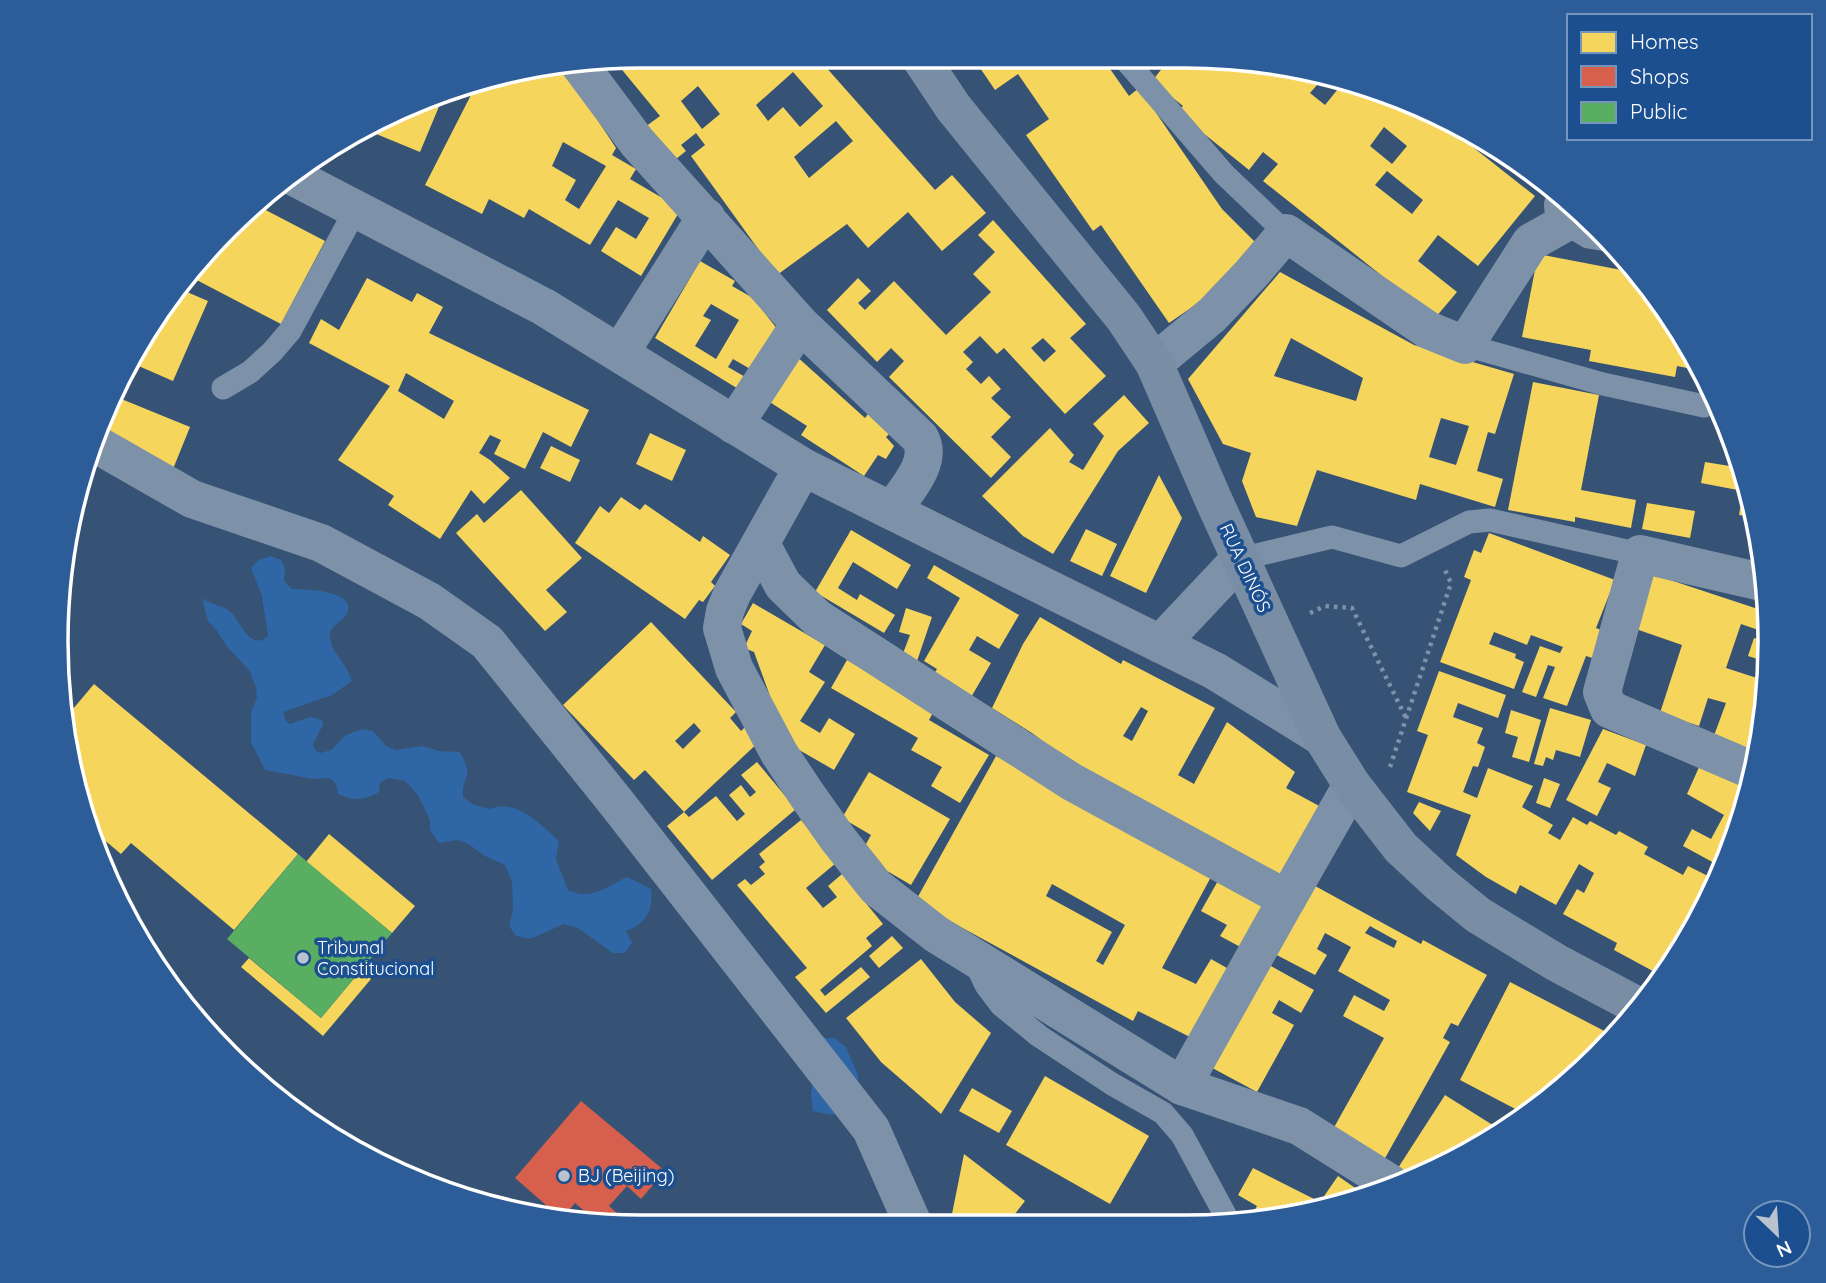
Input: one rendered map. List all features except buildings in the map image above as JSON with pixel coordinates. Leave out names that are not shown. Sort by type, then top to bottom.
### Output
[{"type":"street","name":"RUA DINÓS","points":[[927,68],[953,107],[1124,318],[1154,363],[1322,737],[1364,800],[1401,848],[1478,915],[1557,964],[1629,1002]]},
{"type":"street","points":[[584,71],[637,142],[800,324],[920,438],[926,454],[892,511]]},
{"type":"street","points":[[301,181],[544,307],[803,467],[1226,678],[1322,737]]},
{"type":"street","points":[[1154,363],[1212,315],[1251,275],[1286,233],[1429,330],[1465,345],[1531,242],[1564,214]]},
{"type":"street","points":[[620,353],[706,217]]},
{"type":"street","points":[[734,425],[800,324]]},
{"type":"street","points":[[102,448],[192,499],[321,543],[429,601],[487,642],[871,1129],[909,1215]]},
{"type":"street","points":[[803,467],[732,594],[722,628],[734,668],[779,753],[838,839],[876,887],[936,934],[1182,1086],[1299,1126],[1383,1179]]},
{"type":"street","points":[[761,544],[783,585],[817,618],[1072,782],[1287,899]]},
{"type":"street","points":[[1744,767],[1609,709],[1604,702],[1604,684],[1640,554],[1754,580]]},
{"type":"street","points":[[1160,644],[1240,559]]},
{"type":"street","points":[[1182,1086],[1287,899],[1364,800]]},
{"type":"lane","points":[[1132,68],[1224,174],[1286,233]]},
{"type":"lane","points":[[223,388],[250,372],[290,331],[356,209]]},
{"type":"lane","points":[[1564,214],[1591,238]]},
{"type":"lane","points":[[1465,345],[1602,384],[1704,406]]},
{"type":"lane","points":[[1240,559],[1332,537],[1401,556],[1469,522],[1490,520],[1640,554]]},
{"type":"lane","points":[[971,955],[986,985],[1001,1005],[1030,1029],[1073,1060],[1163,1113],[1182,1135],[1225,1214]]},
{"type":"path","points":[[1364,800],[1451,583],[1432,540]]},
{"type":"shaded area","points":[[271,556],[281,560],[285,568],[284,581],[292,589],[326,592],[336,595],[348,604],[346,615],[332,629],[330,637],[333,648],[352,681],[332,695],[283,712],[286,721],[290,724],[310,717],[322,720],[323,725],[313,744],[315,750],[320,753],[331,750],[346,735],[362,729],[373,731],[386,746],[396,750],[423,746],[439,751],[460,752],[467,767],[463,797],[472,804],[490,809],[509,807],[518,810],[544,827],[559,841],[556,859],[568,890],[591,893],[627,877],[651,889],[650,910],[639,924],[626,931],[632,943],[625,953],[613,953],[578,928],[564,924],[530,939],[516,936],[509,926],[513,911],[512,882],[505,865],[485,856],[467,843],[457,840],[439,843],[430,830],[430,820],[418,795],[405,781],[388,778],[380,783],[379,792],[354,799],[338,794],[336,784],[330,778],[313,779],[265,770],[251,742],[251,712],[257,697],[256,687],[249,670],[208,621],[202,598],[228,610],[255,640],[268,636],[262,596],[251,568],[259,560]]},
{"type":"shaded area","points":[[800,1030],[834,1038],[846,1047],[858,1075],[857,1101],[842,1113],[832,1115],[813,1111],[812,1083]]},
{"type":"place","name":"Tribunal Constitucional","points":[[303,958]]},
{"type":"place","name":"BJ (Beijing)","points":[[564,1176]]}]
